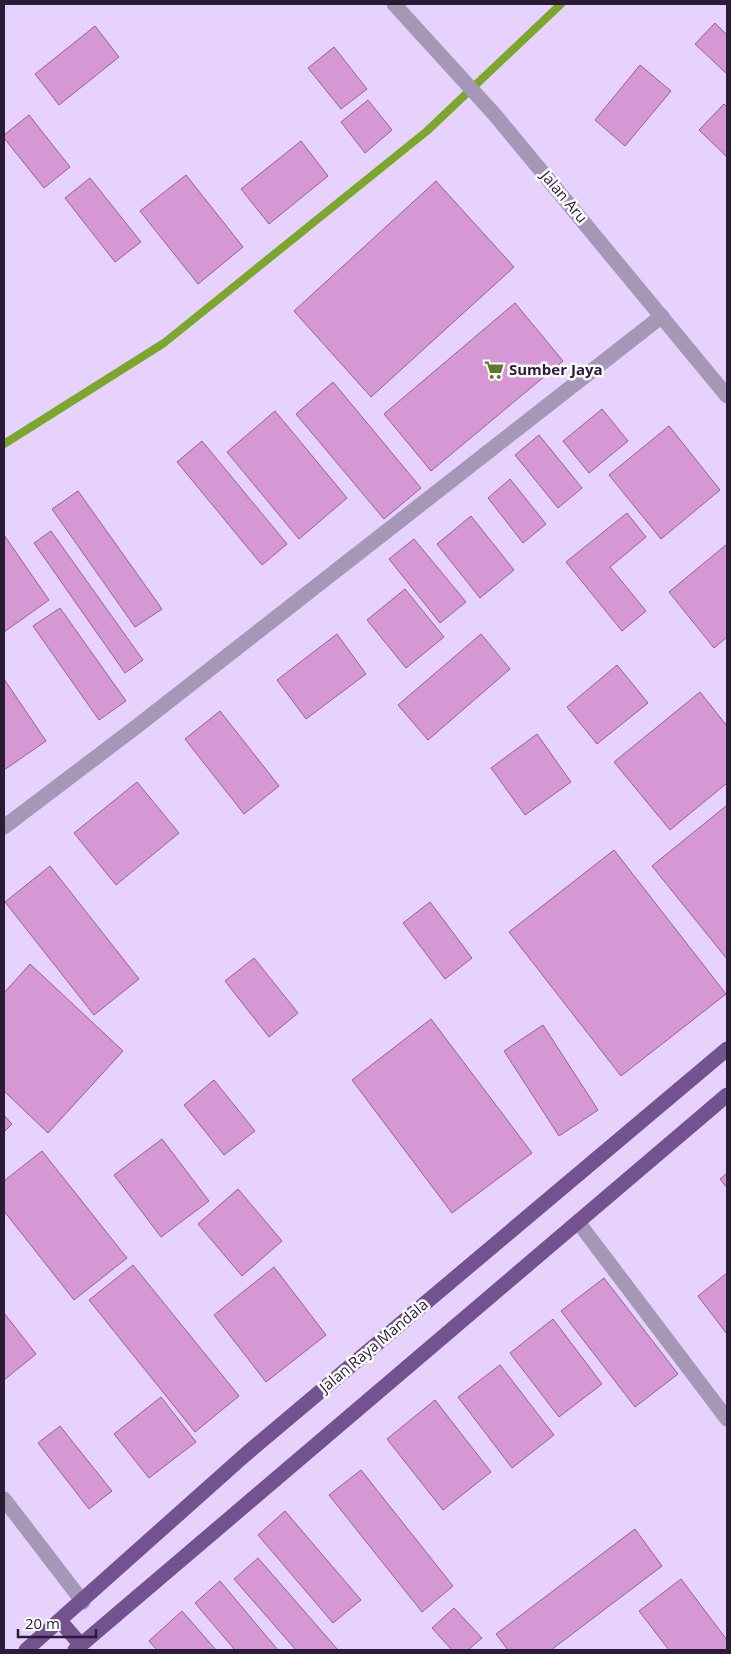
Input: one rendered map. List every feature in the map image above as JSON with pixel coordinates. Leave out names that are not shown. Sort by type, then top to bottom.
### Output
[{"type":"highway","name":"Jalan Raya Mandala","points":[[26,1650],[84,1602],[246,1454],[727,1049]]},
{"type":"highway","points":[[60,1622],[78,1648],[727,1095]]},
{"type":"street","name":"Jalan Aru","points":[[394,4],[495,115],[727,396]]},
{"type":"street","points":[[4,827],[136,727],[662,316]]},
{"type":"street","points":[[578,1222],[727,1419]]},
{"type":"street","points":[[4,1499],[84,1602]]},
{"type":"building","points":[[715,23],[727,35],[727,74],[695,44]]},
{"type":"building","points":[[95,26],[119,57],[59,105],[35,74]]},
{"type":"building","points":[[334,47],[367,89],[341,109],[308,68]]},
{"type":"building","points":[[640,65],[671,91],[625,146],[595,120]]},
{"type":"building","points":[[368,100],[392,130],[365,153],[341,122]]},
{"type":"building","points":[[724,104],[727,107],[727,157],[699,130]]},
{"type":"building","points":[[29,115],[70,167],[44,188],[4,138],[4,135]]},
{"type":"building","points":[[301,141],[328,176],[269,224],[241,189]]},
{"type":"building","points":[[186,175],[243,247],[198,284],[140,211]]},
{"type":"building","points":[[90,178],[141,242],[115,262],[65,198]]},
{"type":"building","points":[[436,181],[514,267],[371,397],[294,311]]},
{"type":"building","points":[[515,303],[563,361],[431,471],[384,414]]},
{"type":"building","points":[[333,382],[421,488],[384,519],[296,414]]},
{"type":"building","points":[[602,409],[628,441],[589,473],[563,441]]},
{"type":"building","points":[[275,411],[347,498],[299,539],[227,452]]},
{"type":"building","points":[[669,426],[720,490],[661,539],[609,475]]},
{"type":"building","points":[[539,435],[582,488],[558,508],[515,455]]},
{"type":"building","points":[[202,441],[287,544],[262,565],[177,462]]},
{"type":"building","points":[[510,479],[546,524],[523,543],[488,498]]},
{"type":"building","points":[[78,491],[162,609],[135,627],[52,509]]},
{"type":"building","points":[[627,513],[646,537],[610,567],[646,611],[622,631],[566,562]]},
{"type":"building","points":[[471,516],[514,570],[480,598],[437,544]]},
{"type":"building","points":[[51,531],[143,660],[125,673],[34,543]]},
{"type":"building","points":[[4,535],[49,600],[4,632]]},
{"type":"building","points":[[414,539],[466,602],[440,623],[389,559]]},
{"type":"building","points":[[727,544],[727,637],[714,648],[669,592]]},
{"type":"building","points":[[405,589],[444,637],[406,668],[367,620]]},
{"type":"building","points":[[60,608],[126,701],[99,720],[33,626]]},
{"type":"building","points":[[337,634],[366,674],[306,719],[277,680]]},
{"type":"building","points":[[481,634],[510,669],[428,740],[398,705]]},
{"type":"building","points":[[617,665],[648,703],[597,744],[567,707]]},
{"type":"building","points":[[4,679],[46,741],[4,770]]},
{"type":"building","points":[[700,692],[727,726],[727,783],[670,830],[614,762]]},
{"type":"building","points":[[220,711],[279,786],[244,814],[185,739]]},
{"type":"building","points":[[537,734],[571,782],[525,815],[491,768]]},
{"type":"building","points":[[137,782],[179,833],[116,885],[74,833]]},
{"type":"building","points":[[726,806],[727,808],[727,959],[652,866]]},
{"type":"building","points":[[614,850],[726,994],[621,1076],[509,932]]},
{"type":"building","points":[[50,866],[139,979],[94,1015],[5,902]]},
{"type":"building","points":[[430,902],[472,958],[445,979],[403,923]]},
{"type":"building","points":[[254,958],[298,1013],[269,1037],[225,981]]},
{"type":"building","points":[[30,964],[123,1051],[48,1133],[4,1091],[4,993]]},
{"type":"building","points":[[431,1019],[532,1153],[452,1213],[352,1080]]},
{"type":"building","points":[[543,1025],[598,1110],[559,1136],[504,1051]]},
{"type":"building","points":[[214,1080],[255,1131],[224,1155],[184,1105]]},
{"type":"building","points":[[4,1115],[12,1124],[4,1132]]},
{"type":"building","points":[[162,1139],[209,1201],[161,1237],[114,1175]]},
{"type":"building","points":[[42,1151],[127,1258],[74,1300],[4,1211],[4,1181]]},
{"type":"building","points":[[727,1173],[727,1188],[720,1179]]},
{"type":"building","points":[[238,1189],[282,1241],[242,1276],[198,1224]]},
{"type":"building","points":[[133,1265],[239,1396],[195,1432],[89,1300]]},
{"type":"building","points":[[274,1267],[326,1335],[266,1382],[214,1315]]},
{"type":"building","points":[[727,1273],[727,1334],[698,1296]]},
{"type":"building","points":[[604,1278],[678,1374],[635,1407],[561,1311]]},
{"type":"building","points":[[4,1313],[36,1354],[4,1380]]},
{"type":"building","points":[[553,1319],[602,1384],[559,1417],[510,1353]]},
{"type":"building","points":[[500,1365],[554,1435],[512,1468],[458,1397]]},
{"type":"building","points":[[161,1397],[196,1442],[149,1478],[114,1434]]},
{"type":"building","points":[[435,1400],[491,1472],[443,1510],[387,1439]]},
{"type":"building","points":[[60,1426],[112,1491],[89,1509],[38,1443]]},
{"type":"building","points":[[361,1470],[453,1586],[422,1612],[329,1495]]},
{"type":"building","points":[[285,1511],[361,1600],[333,1623],[258,1535]]},
{"type":"building","points":[[635,1529],[662,1566],[551,1650],[508,1650],[496,1634]]},
{"type":"building","points":[[258,1558],[338,1650],[296,1650],[234,1579]]},
{"type":"building","points":[[681,1579],[727,1640],[727,1650],[669,1650],[639,1611]]},
{"type":"building","points":[[220,1581],[278,1650],[235,1650],[195,1603]]},
{"type":"building","points":[[454,1608],[482,1638],[468,1650],[452,1650],[432,1628]]},
{"type":"building","points":[[182,1611],[216,1650],[157,1650],[149,1641]]},
{"type":"waterway","points":[[4,444],[164,343],[427,131],[561,4]]},
{"type":"place","name":"Sumber Jaya","points":[[494,370]]}]
